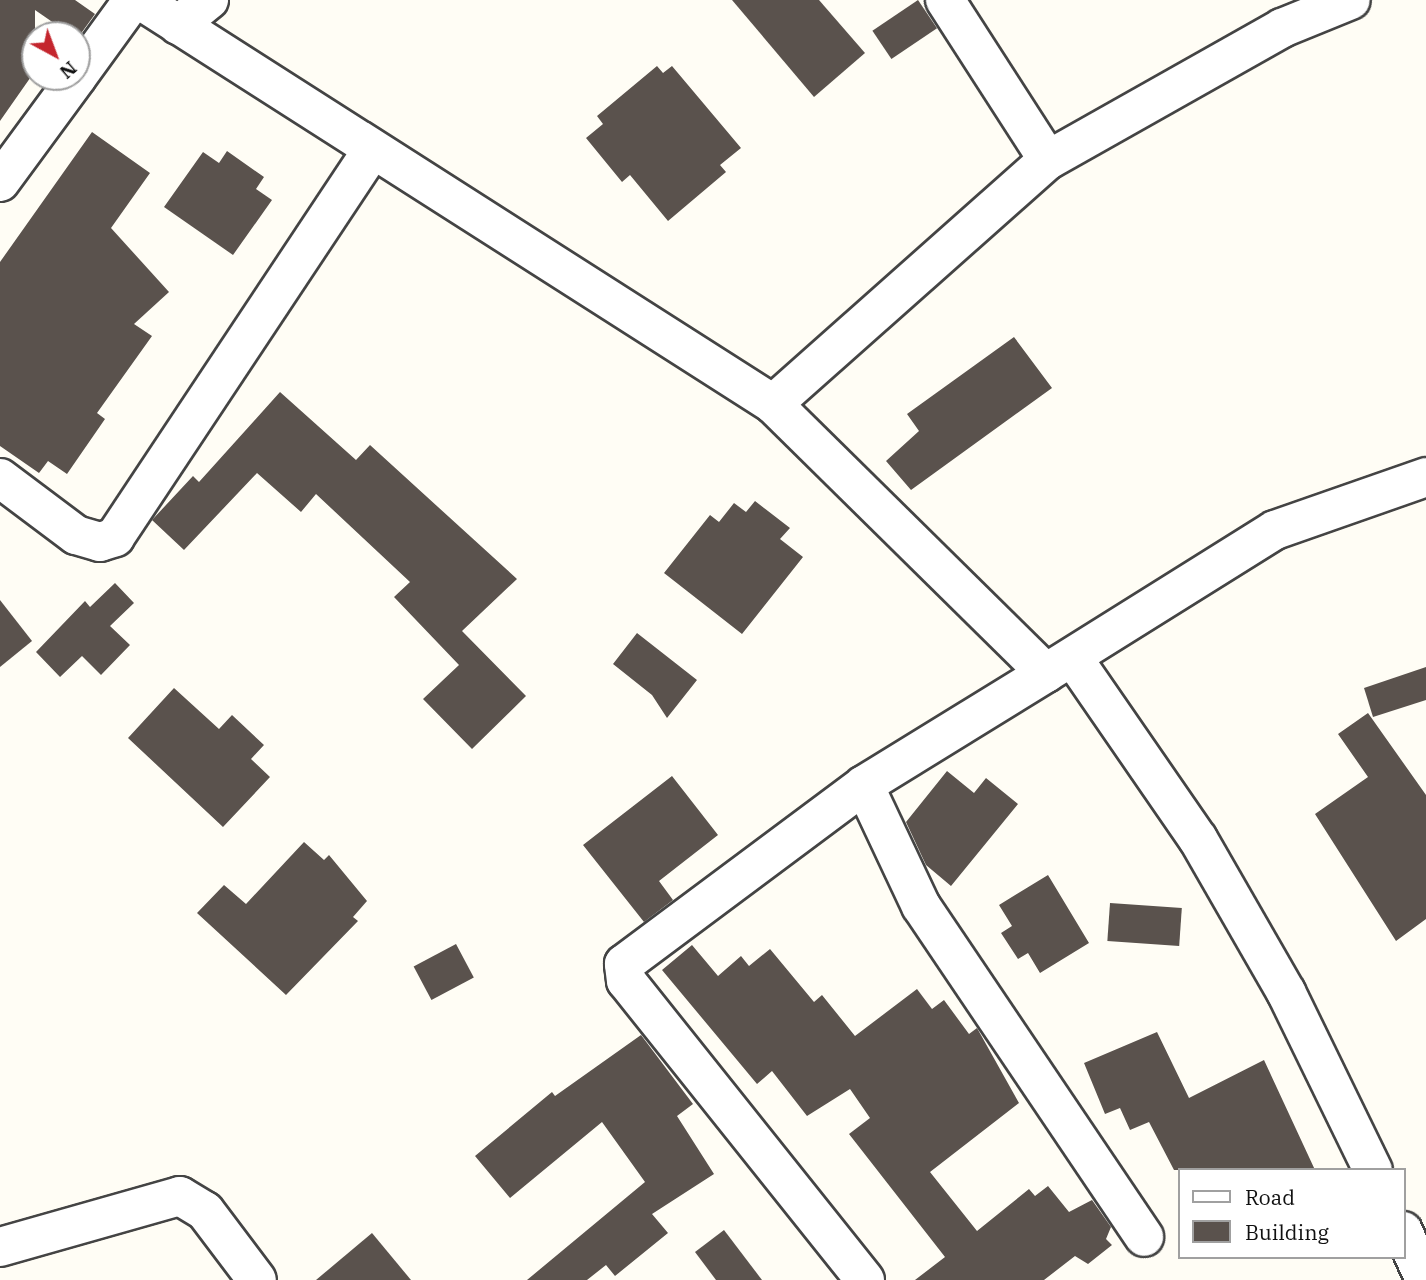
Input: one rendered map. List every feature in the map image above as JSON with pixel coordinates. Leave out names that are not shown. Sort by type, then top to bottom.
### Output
[{"type":"street","points":[[91,58],[133,0]]},
{"type":"street","points":[[140,0],[371,151],[773,404],[1060,666],[1198,839],[1286,992],[1372,1168]]},
{"type":"street","points":[[178,25],[209,0]]},
{"type":"street","points":[[946,0],[1048,160]]},
{"type":"street","points":[[773,404],[1048,160],[1277,14],[1351,0]]},
{"type":"street","points":[[0,182],[67,91]]},
{"type":"street","points":[[0,478],[76,535],[100,542],[115,537],[371,151]]},
{"type":"street","points":[[866,1280],[626,981],[624,964],[864,785],[1060,666],[1275,530],[1426,477]]},
{"type":"street","points":[[864,785],[921,906],[1144,1237]]},
{"type":"street","points":[[0,1247],[180,1196],[205,1211],[257,1280]]},
{"type":"street","points":[[1405,1235],[1425,1280]]},
{"type":"building","points":[[0,0],[75,0],[95,14],[90,21],[51,21],[35,10],[35,21],[21,21],[21,91],[0,121]]},
{"type":"building","points":[[732,0],[819,0],[865,53],[814,97]]},
{"type":"building","points":[[918,0],[937,28],[891,59],[872,31]]},
{"type":"building","points":[[657,66],[663,73],[672,66],[741,148],[720,165],[726,172],[668,221],[630,175],[622,182],[586,138],[603,124],[597,116]]},
{"type":"building","points":[[92,132],[150,173],[111,228],[169,292],[134,324],[152,336],[97,413],[105,419],[67,474],[48,461],[39,473],[0,446],[0,262]]},
{"type":"building","points":[[227,151],[264,177],[256,189],[272,200],[233,255],[164,207],[203,152],[219,163]]},
{"type":"building","points":[[1014,337],[1052,388],[911,490],[886,461],[919,431],[907,414]]},
{"type":"building","points":[[280,392],[356,460],[370,445],[517,579],[462,631],[526,696],[472,749],[423,699],[459,665],[394,597],[410,582],[316,494],[301,512],[257,473],[184,550],[152,520],[193,476],[199,482]]},
{"type":"building","points":[[755,501],[790,528],[780,539],[803,557],[742,634],[664,573],[710,515],[719,522],[734,503],[746,512]]},
{"type":"building","points":[[115,583],[134,603],[110,626],[130,645],[101,675],[82,656],[60,677],[36,652],[85,601],[90,607]]},
{"type":"building","points":[[0,600],[32,641],[0,667]]},
{"type":"building","points":[[637,633],[697,680],[667,718],[652,695],[613,664]]},
{"type":"building","points":[[1426,667],[1426,700],[1373,717],[1364,688]]},
{"type":"building","points":[[174,688],[219,729],[232,715],[264,745],[251,759],[270,777],[223,827],[128,738]]},
{"type":"building","points":[[1368,713],[1426,795],[1426,919],[1396,941],[1315,814],[1368,777],[1338,734]]},
{"type":"building","points":[[947,771],[974,793],[986,778],[1018,804],[951,886],[926,865],[906,822]]},
{"type":"building","points":[[672,776],[718,835],[659,881],[673,900],[644,922],[583,845]]},
{"type":"building","points":[[304,842],[324,860],[329,855],[367,901],[353,917],[358,921],[286,995],[197,913],[224,885],[246,904]]},
{"type":"building","points":[[1048,875],[1089,943],[1040,973],[1028,953],[1018,959],[1001,933],[1012,926],[999,905]]},
{"type":"building","points":[[1110,903],[1182,908],[1179,946],[1107,941]]},
{"type":"building","points":[[456,944],[474,978],[431,1000],[414,967]]},
{"type":"building","points":[[692,945],[718,976],[741,956],[749,966],[770,949],[814,1002],[822,995],[855,1036],[917,989],[932,1009],[944,1000],[969,1034],[977,1028],[1019,1103],[930,1172],[977,1231],[1029,1189],[1035,1196],[1048,1186],[1069,1212],[1092,1200],[1111,1227],[1106,1239],[1112,1245],[1088,1264],[1075,1256],[1044,1280],[915,1280],[945,1257],[849,1134],[870,1118],[850,1089],[807,1116],[772,1071],[757,1084],[662,970]]},
{"type":"building","points":[[1157,1032],[1189,1098],[1264,1060],[1314,1168],[1174,1170],[1149,1122],[1130,1130],[1120,1108],[1105,1114],[1084,1063]]},
{"type":"building","points":[[641,1035],[693,1104],[677,1116],[714,1174],[652,1214],[668,1233],[615,1276],[606,1265],[587,1280],[527,1280],[645,1182],[602,1122],[510,1198],[475,1156],[552,1092],[555,1096]]},
{"type":"building","points":[[724,1230],[762,1280],[716,1280],[695,1252]]},
{"type":"building","points":[[372,1233],[411,1280],[316,1280]]}]
